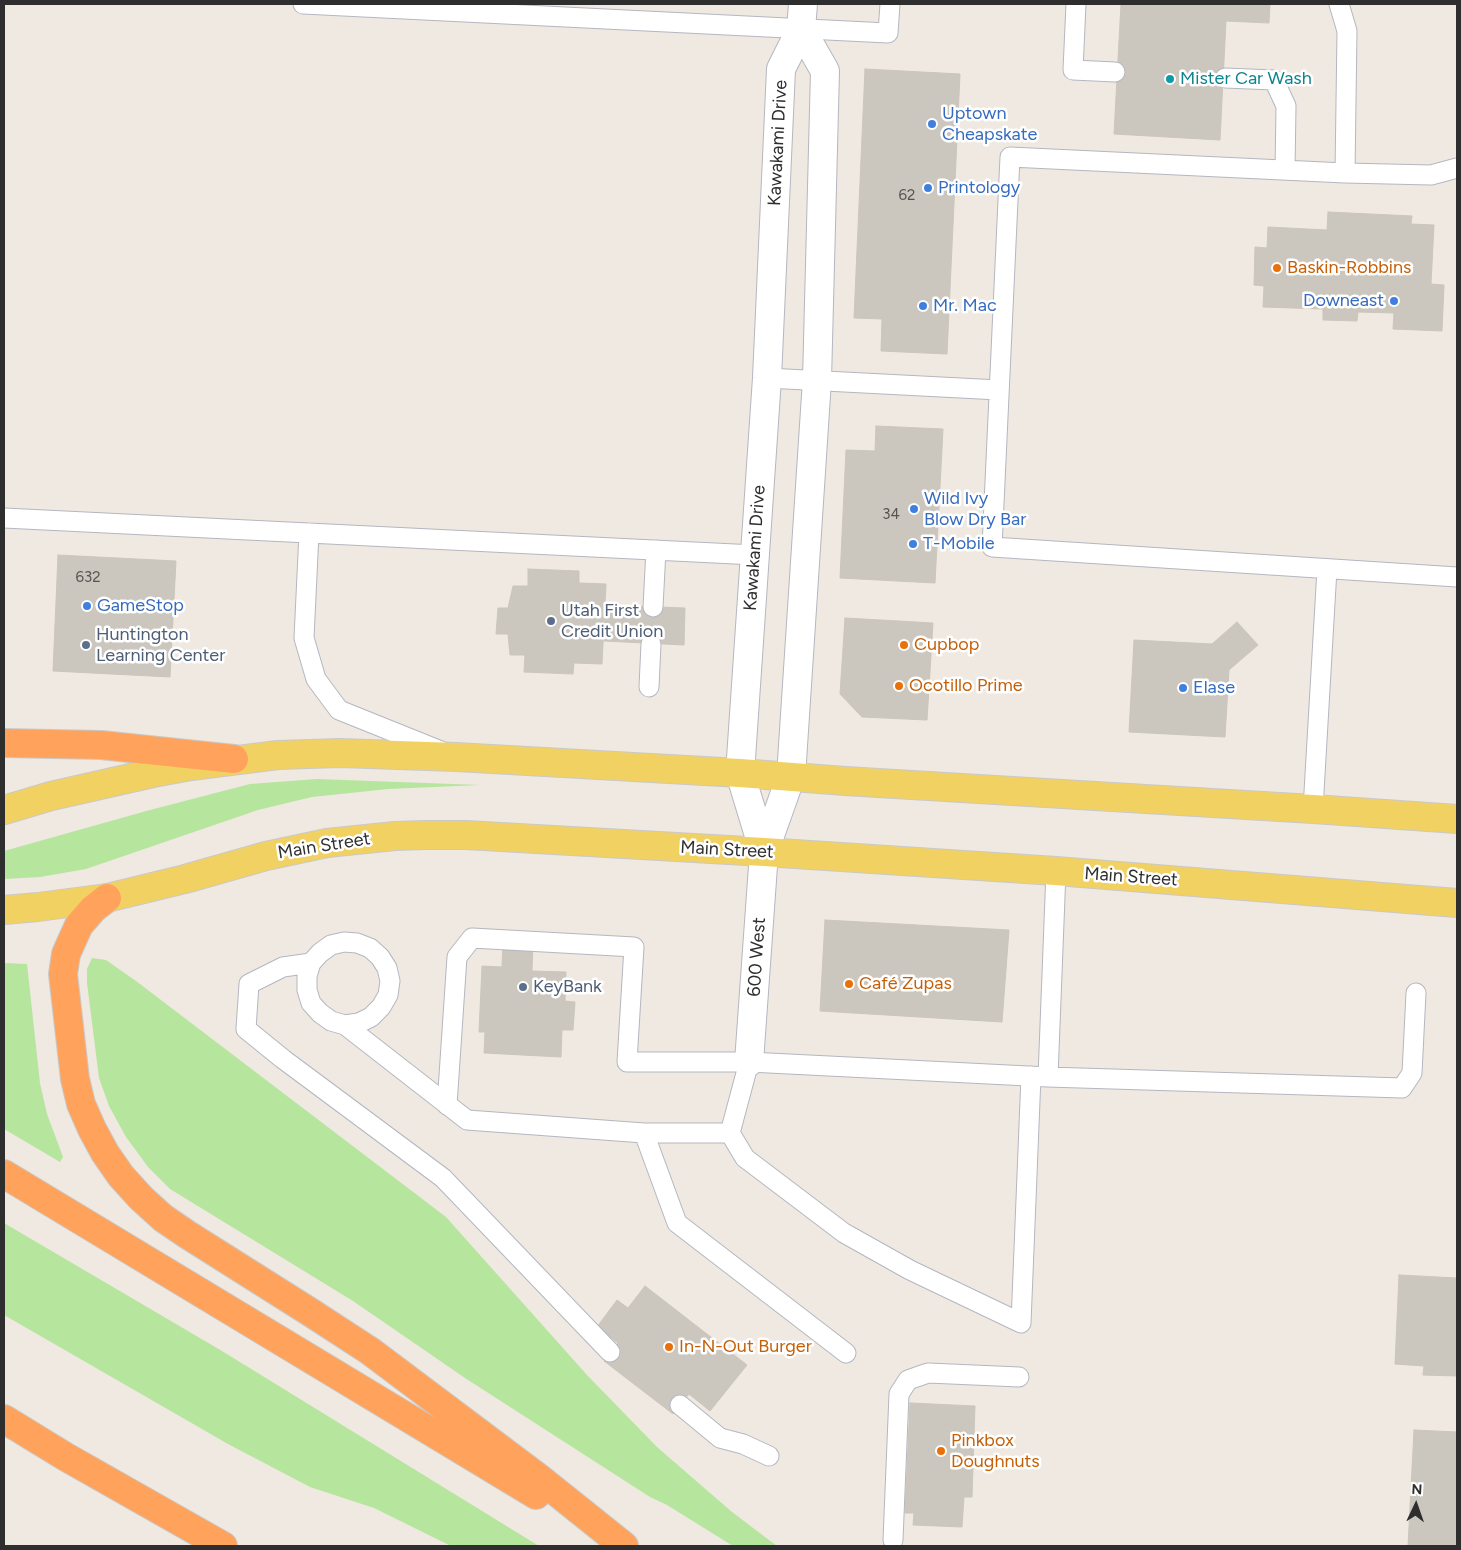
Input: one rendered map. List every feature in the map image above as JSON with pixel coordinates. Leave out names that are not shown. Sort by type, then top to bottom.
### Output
[{"type":"highway","points":[[4,743],[101,745],[234,759]]},
{"type":"highway","points":[[107,898],[93,909],[79,925],[66,954],[63,974],[74,1079],[81,1104],[105,1153],[121,1176],[163,1218],[370,1352],[539,1478],[623,1546]]},
{"type":"highway","points":[[4,1174],[623,1546]]},
{"type":"highway","points":[[4,1419],[66,1457],[223,1546]]},
{"type":"main road","points":[[4,810],[51,796],[153,773],[234,759],[340,752],[791,776],[855,782],[1457,819]]},
{"type":"main road","name":"Main Street","points":[[4,910],[38,908],[107,898],[293,849],[327,843],[395,836],[466,835],[1056,871],[1457,903]]},
{"type":"street","name":"Kawakami Drive","points":[[764,852],[740,773],[767,378],[781,69],[802,16]]},
{"type":"street","points":[[764,852],[791,776],[817,380],[825,71],[802,16]]},
{"type":"street","name":"600 West","points":[[749,1062],[764,852]]},
{"type":"lane","points":[[303,4],[802,16],[888,33],[890,4]]},
{"type":"lane","points":[[1076,4],[1073,70],[1116,72]]},
{"type":"lane","points":[[1339,4],[1348,31],[1345,173]]},
{"type":"lane","points":[[1225,78],[1274,80],[1286,106],[1285,170]]},
{"type":"lane","points":[[1457,168],[1431,175],[1345,173],[1010,157],[992,547],[1457,576]]},
{"type":"lane","points":[[767,378],[999,390]]},
{"type":"lane","points":[[4,518],[754,555]]},
{"type":"lane","points":[[309,533],[304,638],[316,679],[339,710],[456,757]]},
{"type":"lane","points":[[653,607],[656,550]]},
{"type":"lane","points":[[1313,809],[1327,569]]},
{"type":"lane","points":[[649,687],[651,644]]},
{"type":"lane","points":[[749,1062],[730,1133],[745,1158],[844,1233],[910,1270],[1021,1323],[1056,871]]},
{"type":"lane","points":[[448,1105],[457,957],[472,938],[634,947],[628,1062],[749,1062],[1039,1077],[1402,1088],[1412,1073],[1416,994]]},
{"type":"lane","points":[[345,1025],[359,1023],[372,1018],[388,995],[390,981],[387,968],[380,957],[370,948],[357,943],[344,942],[330,945],[311,963],[307,976],[307,990],[311,1003],[331,1021],[345,1025],[467,1120],[644,1133],[730,1133]]},
{"type":"lane","points":[[311,963],[284,967],[249,984],[246,1029],[283,1059],[443,1178],[610,1352]]},
{"type":"lane","points":[[644,1133],[677,1223],[846,1353]]},
{"type":"lane","points":[[893,1540],[899,1394],[908,1380],[928,1373],[1019,1378]]},
{"type":"lane","points":[[680,1405],[720,1438],[742,1444],[769,1456]]},
{"type":"green space","points":[[317,779],[480,785],[388,789],[312,797],[258,810],[86,869],[40,877],[4,879],[4,851],[250,784]]},
{"type":"green space","points":[[92,958],[106,960],[136,981],[446,1217],[587,1375],[657,1447],[732,1512],[777,1546],[733,1546],[667,1505],[650,1497],[465,1378],[353,1301],[170,1189],[148,1167],[126,1137],[109,1106],[99,1078],[87,983],[87,969]]},
{"type":"green space","points":[[4,963],[27,964],[40,1083],[47,1114],[63,1157],[60,1162],[4,1129]]},
{"type":"green space","points":[[4,1223],[222,1351],[539,1546],[451,1546],[374,1508],[310,1487],[228,1444],[4,1315]]},
{"type":"building","name":"Mister Car Wash","points":[[1121,4],[1270,4],[1269,23],[1226,21],[1220,140],[1114,134]]},
{"type":"building","points":[[865,69],[960,74],[947,354],[881,351],[882,319],[854,318]]},
{"type":"building","points":[[1328,212],[1412,216],[1411,224],[1434,225],[1431,284],[1444,285],[1442,331],[1393,329],[1394,313],[1358,312],[1357,321],[1323,320],[1323,309],[1263,307],[1264,286],[1254,285],[1255,247],[1267,248],[1268,227],[1327,230]]},
{"type":"building","points":[[876,426],[943,429],[935,583],[840,578],[846,450],[875,451]]},
{"type":"building","points":[[58,555],[176,561],[170,677],[53,671]]},
{"type":"building","name":"Utah First Credit Union","points":[[528,569],[579,571],[579,583],[606,584],[602,664],[574,663],[573,674],[524,672],[525,655],[510,655],[508,634],[496,634],[498,608],[508,608],[513,586],[528,586]]},
{"type":"building","points":[[605,605],[685,608],[684,645],[604,641]]},
{"type":"building","points":[[845,618],[933,623],[927,720],[862,717],[840,694]]},
{"type":"building","points":[[1237,622],[1258,645],[1229,670],[1225,737],[1129,732],[1134,640],[1212,644]]},
{"type":"building","points":[[825,920],[1009,930],[1002,1022],[820,1011]]},
{"type":"building","name":"KeyBank","points":[[503,939],[533,941],[532,971],[566,972],[565,1001],[575,1002],[573,1030],[562,1030],[561,1057],[484,1053],[485,1032],[479,1032],[482,966],[502,967]]},
{"type":"building","points":[[1399,1275],[1457,1278],[1457,1376],[1423,1375],[1424,1366],[1395,1364]]},
{"type":"building","name":"In-N-Out Burger","points":[[645,1286],[747,1365],[710,1411],[689,1394],[673,1414],[604,1361],[618,1343],[597,1327],[617,1300],[628,1308]]},
{"type":"building","name":"Pinkbox Doughnuts","points":[[910,1403],[975,1406],[972,1497],[964,1497],[962,1527],[913,1525],[914,1513],[905,1513]]},
{"type":"building","points":[[1414,1430],[1457,1432],[1457,1546],[1408,1546]]},
{"type":"place","name":"Mister Car Wash","points":[[1170,79]]},
{"type":"place","name":"Uptown Cheapskate","points":[[932,124]]},
{"type":"place","name":"Printology","points":[[928,188]]},
{"type":"place","name":"Baskin-Robbins","points":[[1277,268]]},
{"type":"place","name":"Downeast","points":[[1394,301]]},
{"type":"place","name":"Mr. Mac","points":[[923,306]]},
{"type":"place","name":"Wild Ivy Blow Dry Bar","points":[[914,509]]},
{"type":"place","name":"T-Mobile","points":[[913,544]]},
{"type":"place","name":"GameStop","points":[[87,606]]},
{"type":"place","name":"Utah First Credit Union","points":[[551,621]]},
{"type":"place","name":"Huntington Learning Center","points":[[86,645]]},
{"type":"place","name":"Cupbop","points":[[904,645]]},
{"type":"place","name":"Ocotillo Prime","points":[[899,686]]},
{"type":"place","name":"Elase","points":[[1183,688]]},
{"type":"place","name":"Café Zupas","points":[[849,984]]},
{"type":"place","name":"KeyBank","points":[[523,987]]},
{"type":"place","name":"In-N-Out Burger","points":[[669,1347]]},
{"type":"place","name":"Pinkbox Doughnuts","points":[[941,1451]]}]
